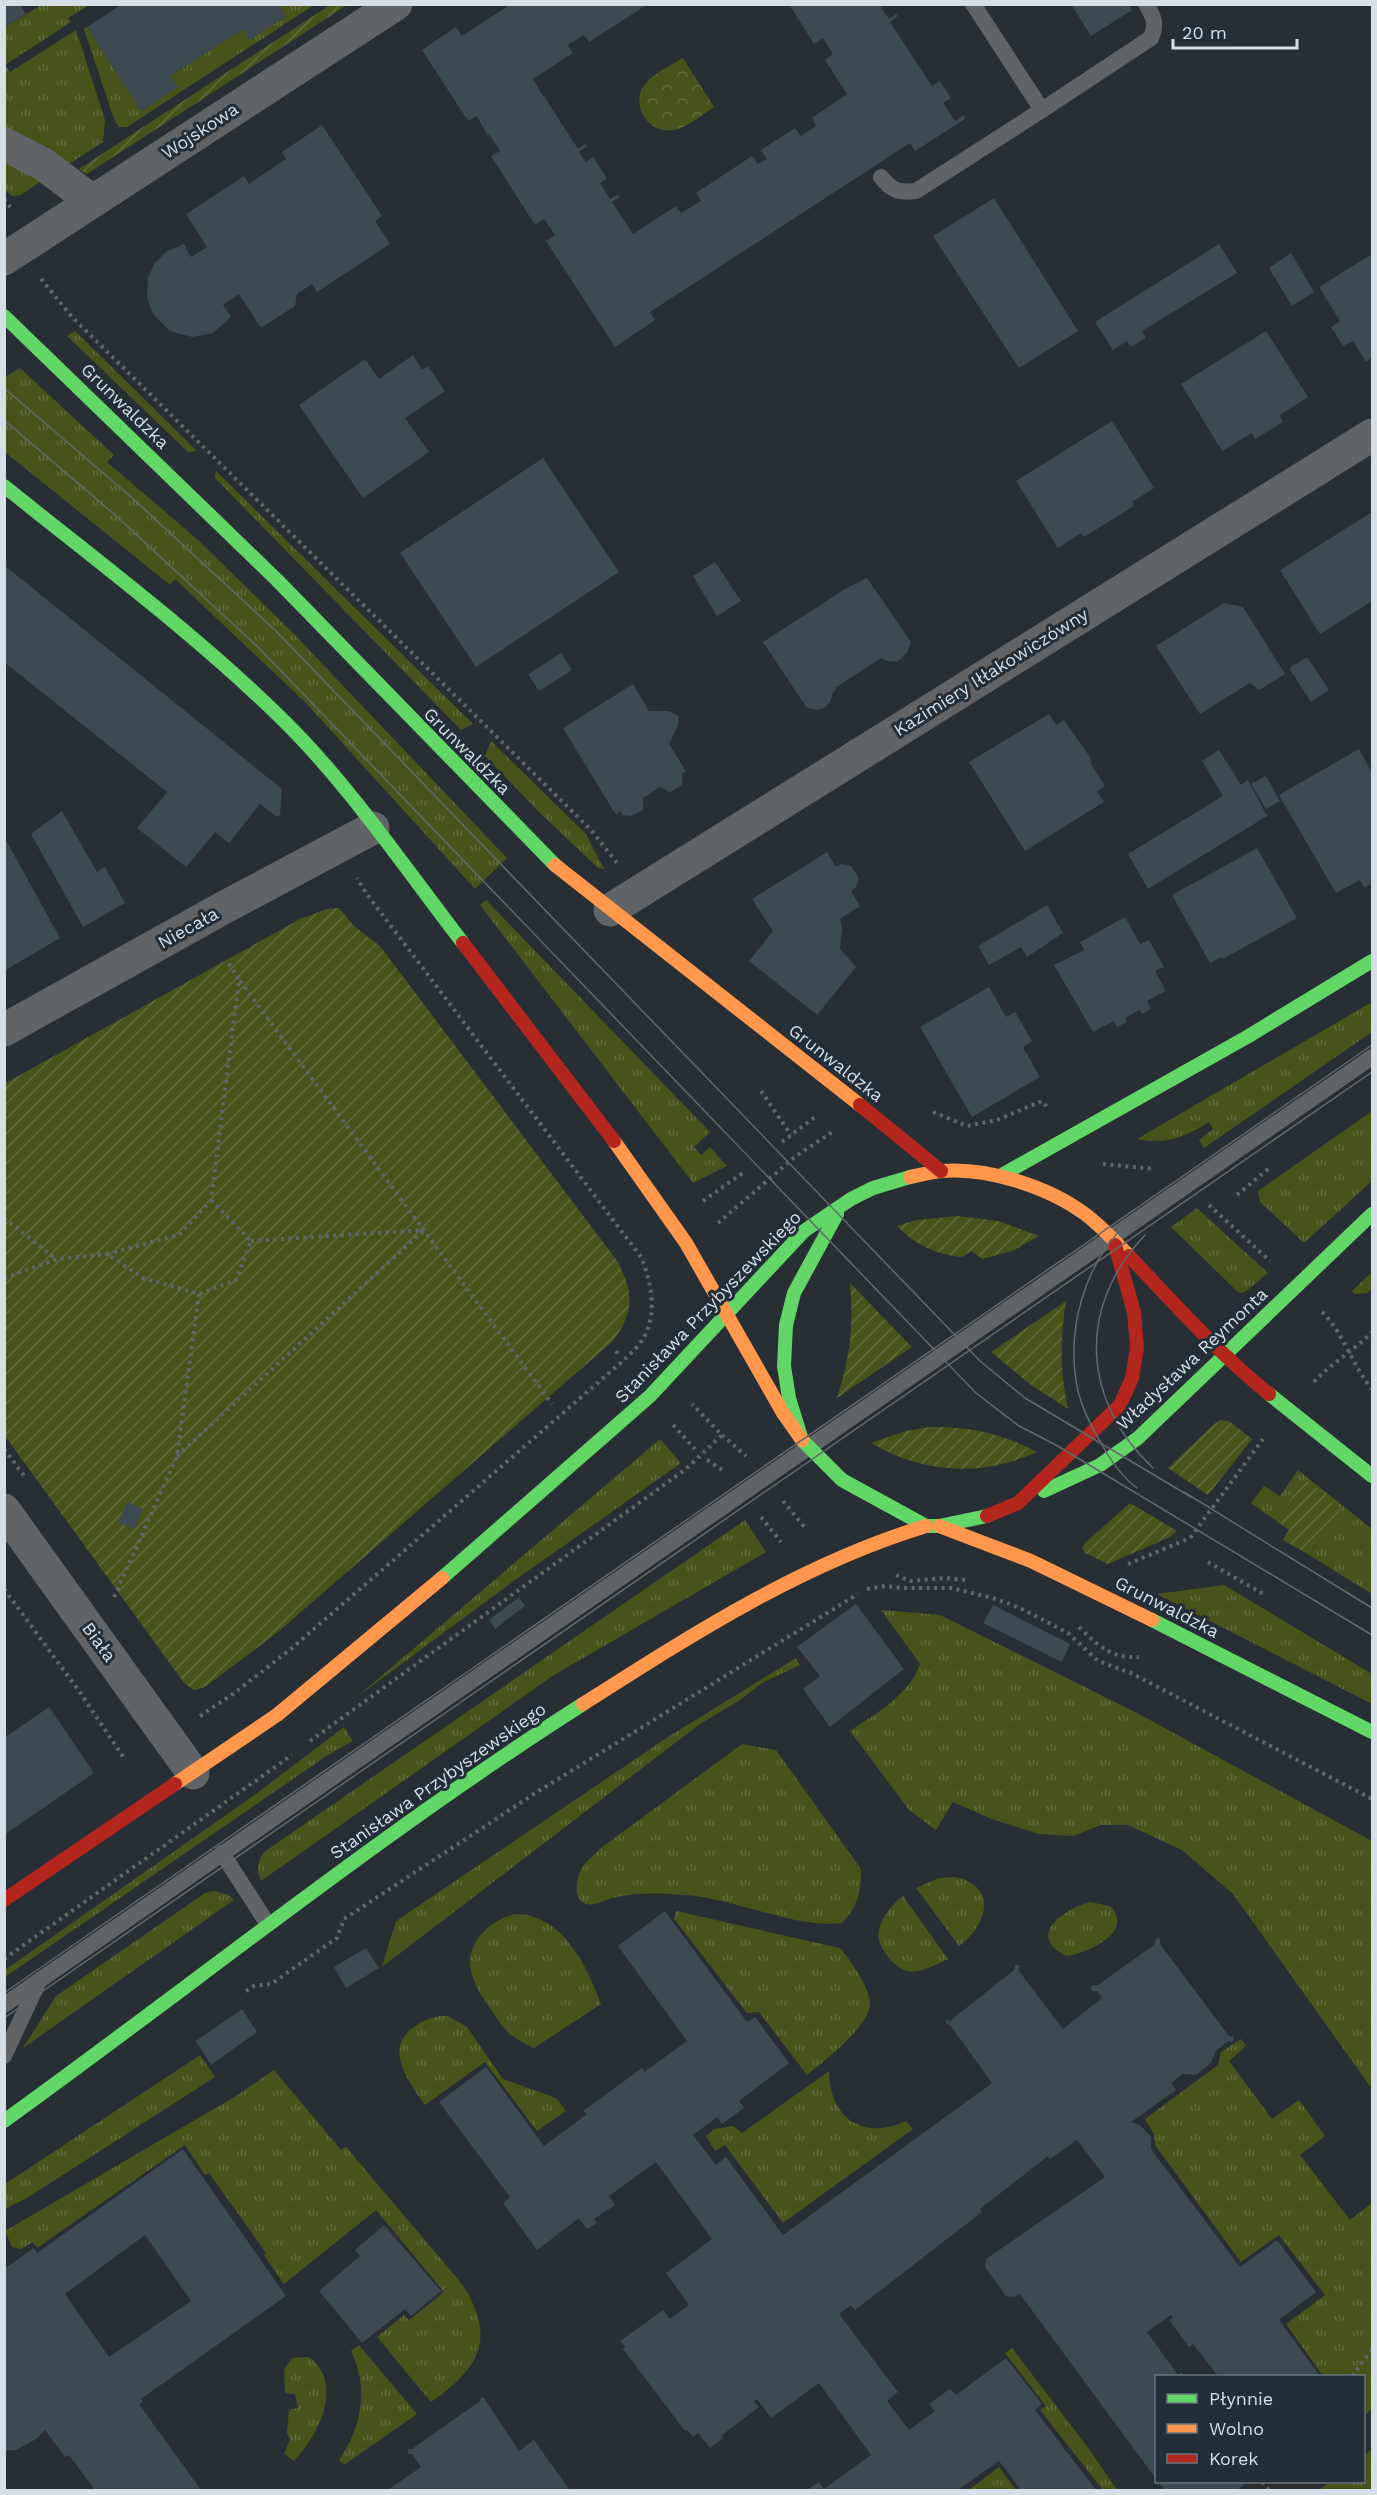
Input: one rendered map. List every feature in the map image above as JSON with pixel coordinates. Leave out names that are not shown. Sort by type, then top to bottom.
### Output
[{"type":"main road","name":"Grunwaldzka","points":[[4,316],[277,580],[546,858],[867,1110],[941,1171]]},
{"type":"main road","points":[[4,486],[162,613],[280,717],[330,771],[651,1190],[686,1243],[783,1413],[805,1443]]},
{"type":"main road","points":[[1000,1176],[1247,1037],[1372,962]]},
{"type":"main road","name":"Stanisława Przybyszewskiego","points":[[4,1900],[277,1715],[415,1601],[650,1396],[804,1231],[842,1204],[873,1188],[905,1178],[941,1171],[969,1171],[1000,1176],[1058,1197],[1085,1214],[1113,1239]]},
{"type":"main road","points":[[805,1443],[789,1398],[784,1366],[786,1325],[794,1293],[842,1204]]},
{"type":"main road","name":"Władysława Reymonta","points":[[933,1526],[994,1514],[1100,1465],[1138,1438],[1372,1214]]},
{"type":"main road","points":[[1113,1239],[1225,1355],[1372,1476]]},
{"type":"main road","points":[[1018,1503],[1111,1415],[1128,1390],[1136,1363],[1136,1328],[1113,1239]]},
{"type":"main road","name":"Grunwaldzka","points":[[805,1443],[842,1480],[933,1526],[1032,1561],[1094,1590],[1372,1732]]},
{"type":"main road","name":"Stanisława Przybyszewskiego","points":[[4,2121],[119,2038],[267,1923],[540,1731],[660,1655],[806,1574],[887,1536],[933,1526]]},
{"type":"street","name":"Wojskowa","points":[[4,259],[396,4]]},
{"type":"street","points":[[4,144],[44,164],[92,201]]},
{"type":"street","name":"Kazimiery Iłłakowiczówny","points":[[610,910],[1372,435]]},
{"type":"street","name":"Niecała","points":[[4,1030],[223,908],[373,828]]},
{"type":"street","name":"Biała","points":[[4,1510],[193,1773]]},
{"type":"lane","points":[[973,4],[1042,110]]},
{"type":"lane","points":[[881,177],[890,189],[903,192],[916,190],[1042,110],[1151,38],[1155,29],[1155,18],[1146,4]]},
{"type":"lane","points":[[4,2005],[615,1583],[805,1443],[1113,1239],[1372,1058]]},
{"type":"lane","points":[[222,1853],[267,1923]]},
{"type":"lane","points":[[4,2056],[39,1982]]},
{"type":"path","points":[[58,303],[591,830],[621,869],[645,888]]},
{"type":"path","points":[[227,960],[239,980],[552,1404]]},
{"type":"path","points":[[4,1278],[57,1259],[107,1254],[179,1235],[211,1200],[239,980]]},
{"type":"path","points":[[761,1091],[791,1135]]},
{"type":"path","points":[[928,1110],[967,1126],[997,1120],[1042,1101]]},
{"type":"path","points":[[163,1731],[195,1718],[233,1694],[292,1648],[630,1354],[642,1340],[651,1316],[652,1294],[645,1267],[723,1220],[796,1156],[867,1110]]},
{"type":"path","points":[[1102,1164],[1160,1170]]},
{"type":"path","points":[[1237,1194],[1269,1168]]},
{"type":"path","points":[[700,1203],[744,1172]]},
{"type":"path","points":[[211,1200],[251,1241],[424,1230]]},
{"type":"path","points":[[1206,1202],[1273,1264]]},
{"type":"path","points":[[4,1218],[57,1259]]},
{"type":"path","points":[[177,1456],[424,1230]]},
{"type":"path","points":[[107,1254],[142,1278],[199,1294],[236,1280],[251,1241]]},
{"type":"path","points":[[113,1598],[177,1456],[199,1294]]},
{"type":"path","points":[[1331,1321],[1348,1353],[1372,1389]]},
{"type":"path","points":[[1094,1590],[1107,1572],[1190,1538],[1263,1438],[1329,1365],[1348,1353],[1372,1332]]},
{"type":"path","points":[[615,1351],[620,1357]]},
{"type":"path","points":[[671,1424],[695,1449]]},
{"type":"path","points":[[707,1460],[727,1473]]},
{"type":"path","points":[[757,1511],[785,1547]]},
{"type":"path","points":[[1208,1562],[1265,1595]]},
{"type":"path","points":[[238,1996],[254,1986],[271,1984],[337,1938],[344,1919],[537,1792],[851,1597],[868,1589],[885,1586],[952,1588],[1020,1608],[1068,1633],[1098,1661],[1131,1673],[1372,1799]]},
{"type":"path","points":[[4,1589],[79,1691],[124,1758]]},
{"type":"path","points":[[1353,2375],[1372,2350]]},
{"type":"green space","points":[[41,5],[89,5],[68,18],[71,22],[5,65],[5,27]]},
{"type":"green space","points":[[279,5],[314,5],[127,127],[119,127],[115,122],[84,29],[87,27],[141,110],[177,86],[170,76],[243,29],[250,39],[286,16]]},
{"type":"green space","points":[[330,5],[347,5],[87,174],[79,169]]},
{"type":"green space","points":[[76,30],[105,120],[103,142],[69,164],[5,129],[5,65],[10,72]]},
{"type":"green space","points":[[683,58],[714,107],[674,130],[657,128],[644,117],[639,101],[641,92],[653,76]]},
{"type":"green space","points":[[4,158],[44,179],[21,195],[12,196],[5,190]]},
{"type":"green space","points":[[75,331],[197,451],[188,452],[67,336]]},
{"type":"green space","points":[[20,368],[114,455],[107,462],[197,539],[291,631],[507,858],[475,889],[306,703],[175,579],[170,585],[5,452],[5,377]]},
{"type":"green space","points":[[216,471],[473,724],[461,730],[215,478]]},
{"type":"green space","points":[[491,741],[586,834],[604,869],[598,868],[485,756]]},
{"type":"green space","points":[[486,900],[710,1132],[694,1147],[701,1155],[710,1147],[727,1166],[693,1183],[480,905]]},
{"type":"green space","points":[[339,908],[354,926],[380,946],[618,1262],[629,1293],[628,1312],[613,1341],[278,1632],[205,1687],[194,1690],[184,1683],[5,1436],[4,1084],[300,919],[327,909]]},
{"type":"green space","points":[[1372,1002],[1372,1032],[1204,1148],[1199,1140],[1213,1129],[1209,1122],[1192,1132],[1175,1138],[1157,1141],[1137,1139]]},
{"type":"green space","points":[[1372,1111],[1372,1181],[1304,1243],[1260,1202],[1258,1191]]},
{"type":"green space","points":[[1197,1208],[1268,1273],[1245,1292],[1239,1293],[1171,1227]]},
{"type":"green space","points":[[958,1216],[998,1221],[1039,1236],[1012,1251],[982,1259],[972,1251],[961,1257],[934,1251],[918,1243],[897,1226],[916,1220]]},
{"type":"green space","points":[[1372,1272],[1372,1288],[1367,1293],[1354,1294],[1352,1291]]},
{"type":"green space","points":[[850,1283],[912,1347],[837,1398],[850,1341]]},
{"type":"green space","points":[[1066,1301],[1062,1355],[1063,1382],[1068,1409],[1031,1385],[991,1352]]},
{"type":"green space","points":[[1221,1420],[1229,1421],[1252,1439],[1208,1495],[1168,1468]]},
{"type":"green space","points":[[929,1427],[971,1429],[998,1435],[1037,1452],[995,1466],[953,1468],[911,1461],[871,1443],[906,1431]]},
{"type":"green space","points":[[660,1439],[681,1463],[511,1583],[358,1696]]},
{"type":"green space","points":[[1298,1470],[1372,1529],[1372,1594],[1309,1555],[1324,1533],[1306,1479],[1275,1520],[1251,1503],[1264,1486],[1280,1496]]},
{"type":"green space","points":[[1306,1479],[1341,1508],[1309,1555],[1283,1540],[1289,1530],[1275,1520]]},
{"type":"green space","points":[[1130,1503],[1177,1531],[1170,1537],[1108,1564],[1085,1553],[1082,1548],[1086,1542]]},
{"type":"green space","points":[[745,1520],[766,1552],[554,1675],[261,1881],[258,1866],[264,1852]]},
{"type":"green space","points":[[1224,1585],[1372,1674],[1372,1704],[1157,1594]]},
{"type":"green space","points":[[881,1610],[940,1615],[1137,1713],[1372,1841],[1372,2089],[1233,1894],[1182,1850],[1128,1825],[1101,1825],[1073,1836],[1039,1834],[989,1818],[953,1802],[936,1830],[909,1810],[850,1731],[900,1694],[915,1675],[920,1664]]},
{"type":"green space","points":[[796,1658],[800,1665],[762,1683],[740,1700],[700,1724],[382,1967],[396,1921],[668,1737]]},
{"type":"green space","points":[[344,1727],[353,1741],[328,1755],[5,1977],[5,1970],[256,1794]]},
{"type":"green space","points":[[742,1744],[776,1750],[861,1869],[858,1898],[842,1923],[805,1922],[724,1901],[685,1895],[639,1894],[621,1896],[589,1905],[579,1899],[577,1881],[580,1872],[601,1848]]},
{"type":"green space","points":[[955,1877],[969,1882],[978,1889],[983,1898],[984,1907],[982,1918],[976,1928],[959,1946],[916,1888],[939,1878]]},
{"type":"green space","points":[[214,1891],[229,1895],[234,1900],[23,2048],[56,1996],[205,1893]]},
{"type":"green space","points":[[903,1896],[948,1959],[912,1972],[894,1964],[888,1957],[881,1947],[879,1928],[889,1910]]},
{"type":"green space","points":[[1090,1902],[1110,1906],[1116,1915],[1117,1924],[1106,1940],[1085,1951],[1066,1956],[1054,1948],[1049,1940],[1049,1932],[1060,1917]]},
{"type":"green space","points":[[676,1911],[840,1948],[858,1973],[869,1995],[869,2010],[864,2020],[846,2042],[807,2075],[759,2012],[747,2013],[674,1919]]},
{"type":"green space","points":[[515,1914],[532,1916],[559,1932],[580,1958],[601,2004],[534,2048],[513,2036],[502,2025],[479,1991],[471,1971],[472,1951],[481,1934],[497,1921]]},
{"type":"green space","points":[[440,2016],[448,2016],[467,2027],[503,2079],[556,2098],[566,2111],[537,2131],[485,2062],[425,2105],[406,2076],[400,2055],[400,2045],[405,2035],[414,2027]]},
{"type":"green space","points":[[1241,2039],[1246,2046],[1229,2061],[1272,2119],[1299,2100],[1325,2136],[1300,2155],[1350,2220],[1372,2203],[1372,2408],[1365,2416],[1365,2375],[1322,2375],[1286,2324],[1325,2295],[1279,2235],[1241,2262],[1155,2145],[1154,2134],[1145,2119],[1218,2065],[1221,2052]]},
{"type":"green space","points":[[200,2055],[215,2077],[27,2198],[5,2209],[5,2184]]},
{"type":"green space","points":[[274,2070],[341,2150],[346,2147],[462,2284],[473,2303],[479,2320],[478,2351],[472,2364],[461,2377],[431,2402],[377,2337],[404,2315],[409,2320],[444,2292],[376,2210],[284,2284],[264,2255],[266,2253],[209,2173],[205,2175],[185,2145],[37,2248],[33,2242],[21,2249],[12,2247],[5,2231],[236,2096]]},
{"type":"green space","points":[[829,2071],[835,2101],[842,2113],[851,2121],[876,2128],[890,2127],[906,2121],[913,2129],[783,2223],[725,2145],[715,2151],[706,2136],[714,2129],[733,2126],[742,2133]]},
{"type":"green space","points":[[359,2345],[417,2414],[344,2465],[339,2460],[353,2435],[360,2407],[360,2379],[351,2351]]},
{"type":"green space","points":[[1012,2348],[1089,2449],[1117,2490],[1103,2490],[1040,2410],[1046,2406],[1005,2353]]},
{"type":"green space","points":[[309,2357],[320,2368],[325,2381],[324,2410],[312,2438],[294,2461],[284,2454],[290,2439],[287,2433],[289,2410],[298,2408],[295,2394],[285,2393],[284,2370],[292,2358]]},
{"type":"green space","points":[[1372,2449],[1372,2490],[1319,2490],[1329,2483],[1365,2483],[1365,2455]]},
{"type":"green space","points":[[999,2467],[1016,2490],[970,2489]]},
{"type":"building","points":[[20,4],[26,14],[4,27],[4,5]]},
{"type":"building","points":[[122,4],[279,4],[286,16],[250,40],[243,29],[170,76],[178,87],[141,111],[87,27]]},
{"type":"building","points":[[511,4],[648,4],[589,42],[584,35],[568,45],[573,53],[533,79],[543,96],[547,97],[545,98],[578,149],[585,144],[587,146],[579,152],[586,162],[593,157],[607,178],[600,183],[610,199],[618,194],[620,197],[612,202],[633,234],[676,206],[681,213],[701,201],[696,193],[752,156],[758,164],[767,159],[761,150],[795,128],[801,136],[816,126],[812,118],[847,94],[825,60],[833,54],[823,38],[814,44],[789,4],[879,4],[889,19],[896,14],[898,16],[890,22],[932,86],[940,81],[951,98],[943,103],[955,121],[964,115],[965,119],[915,151],[910,143],[650,312],[655,320],[615,347],[546,241],[555,235],[544,219],[535,225],[491,156],[500,151],[477,116],[468,121],[422,50],[456,27],[462,36]]},
{"type":"building","points":[[1071,4],[1129,4],[1132,10],[1091,36]]},
{"type":"building","points":[[322,125],[382,216],[375,221],[390,244],[317,292],[312,284],[297,294],[295,306],[261,328],[239,294],[223,305],[231,317],[213,333],[192,337],[170,331],[153,314],[147,298],[148,278],[154,264],[167,251],[184,244],[191,257],[207,247],[186,214],[244,176],[249,184],[286,159],[282,152]]},
{"type":"building","points":[[994,198],[1078,331],[1019,368],[933,236]]},
{"type":"building","points":[[1219,244],[1237,273],[1142,331],[1146,338],[1131,347],[1127,341],[1113,350],[1095,322]]},
{"type":"building","points":[[1291,253],[1314,292],[1292,306],[1269,268]]},
{"type":"building","points":[[1372,254],[1372,357],[1366,362],[1353,341],[1343,346],[1331,327],[1340,321],[1319,287]]},
{"type":"building","points":[[1266,331],[1308,397],[1280,415],[1283,422],[1255,439],[1252,433],[1222,451],[1181,384]]},
{"type":"building","points":[[413,355],[422,370],[428,366],[445,391],[405,418],[429,452],[363,498],[299,405],[365,359],[379,379]]},
{"type":"building","points":[[1112,421],[1154,488],[1132,502],[1134,506],[1084,537],[1081,533],[1058,548],[1016,481]]},
{"type":"building","points":[[543,458],[619,572],[476,667],[400,553]]},
{"type":"building","points":[[1372,512],[1372,601],[1320,634],[1280,570]]},
{"type":"building","points":[[715,562],[741,601],[717,616],[693,576]]},
{"type":"building","points":[[4,565],[282,789],[280,815],[277,817],[260,804],[229,843],[215,832],[186,867],[137,828],[167,792],[4,662]]},
{"type":"building","points":[[867,578],[911,642],[907,653],[897,662],[881,658],[835,688],[830,702],[824,708],[817,710],[807,708],[763,642],[845,589]]},
{"type":"building","points":[[1224,603],[1243,607],[1285,674],[1259,690],[1250,683],[1200,714],[1156,646]]},
{"type":"building","points":[[561,653],[572,670],[539,691],[528,674]]},
{"type":"building","points":[[1307,657],[1329,690],[1311,702],[1289,668]]},
{"type":"building","points":[[633,684],[649,711],[668,711],[679,716],[677,728],[669,744],[686,771],[682,774],[682,785],[670,792],[660,787],[643,798],[643,810],[631,816],[622,815],[621,811],[616,815],[563,728]]},
{"type":"building","points":[[1049,714],[1056,725],[1064,720],[1090,757],[1091,764],[1105,786],[1097,791],[1104,802],[1025,851],[969,762]]},
{"type":"building","points":[[1359,749],[1372,773],[1372,883],[1365,888],[1360,880],[1336,893],[1279,795]]},
{"type":"building","points":[[1219,750],[1241,785],[1248,780],[1267,816],[1148,889],[1128,854],[1223,796],[1202,761]]},
{"type":"building","points":[[1266,776],[1280,801],[1266,809],[1251,784]]},
{"type":"building","points":[[62,811],[97,872],[105,867],[125,903],[83,927],[31,834]]},
{"type":"building","points":[[7,842],[60,938],[4,971],[4,843]]},
{"type":"building","points":[[1257,848],[1297,918],[1223,959],[1221,957],[1210,963],[1172,895]]},
{"type":"building","points":[[827,852],[836,867],[841,864],[851,866],[859,878],[856,887],[851,891],[860,906],[840,919],[842,928],[840,949],[856,967],[817,1015],[749,961],[773,931],[752,899]]},
{"type":"building","points":[[1047,905],[1063,933],[1027,957],[1021,947],[989,965],[978,946]]},
{"type":"building","points":[[1125,917],[1140,944],[1149,940],[1164,967],[1155,971],[1166,991],[1147,1001],[1151,1009],[1142,1014],[1140,1010],[1125,1018],[1127,1022],[1117,1027],[1114,1021],[1093,1032],[1054,965],[1084,950],[1080,942]]},
{"type":"building","points":[[989,987],[1006,1017],[1015,1012],[1032,1041],[1023,1047],[1040,1077],[972,1117],[920,1027]]},
{"type":"building","points":[[128,1502],[143,1509],[134,1529],[118,1522]]},
{"type":"building","points":[[519,1597],[525,1606],[495,1629],[489,1620]]},
{"type":"building","points":[[856,1604],[904,1669],[830,1727],[803,1689],[820,1676],[797,1647]]},
{"type":"building","points":[[993,1605],[1070,1644],[1062,1662],[983,1623]]},
{"type":"building","points":[[49,1707],[94,1773],[4,1835],[4,1738]]},
{"type":"building","points":[[665,1911],[747,2022],[755,2017],[789,2063],[739,2101],[744,2108],[722,2124],[717,2117],[693,2135],[716,2165],[726,2157],[783,2235],[992,2083],[950,2025],[946,2024],[946,2019],[950,2021],[1014,1970],[1015,1965],[1019,1965],[1019,1971],[1063,2029],[1102,1998],[1097,1991],[1092,1991],[1091,1986],[1098,1985],[1154,1945],[1156,1938],[1160,1939],[1160,1944],[1229,2036],[1234,2037],[1233,2042],[1228,2041],[1216,2051],[1211,2063],[1196,2075],[1183,2074],[1171,2083],[1176,2090],[1131,2122],[1140,2125],[1151,2137],[1151,2149],[1240,2267],[1277,2240],[1316,2292],[1279,2320],[1319,2375],[1217,2375],[1193,2344],[1189,2347],[1169,2320],[1173,2318],[1171,2315],[1147,2332],[1178,2375],[1155,2375],[1155,2478],[1020,2294],[1014,2297],[1006,2296],[985,2267],[986,2259],[1105,2177],[1077,2140],[1050,2159],[1048,2156],[980,2209],[982,2212],[855,2310],[851,2305],[839,2314],[898,2392],[887,2401],[909,2430],[935,2411],[929,2404],[950,2389],[956,2395],[1006,2358],[1042,2404],[1035,2410],[1096,2490],[1021,2490],[999,2461],[958,2490],[807,2490],[819,2482],[824,2489],[871,2455],[819,2383],[771,2418],[757,2399],[754,2401],[759,2407],[722,2435],[723,2438],[710,2448],[698,2433],[693,2437],[687,2430],[685,2431],[623,2349],[625,2347],[620,2341],[663,2310],[670,2319],[689,2305],[666,2273],[712,2239],[656,2162],[609,2196],[615,2205],[594,2219],[597,2223],[587,2229],[579,2218],[537,2250],[503,2203],[510,2197],[439,2102],[486,2067],[544,2146],[587,2114],[583,2111],[642,2068],[644,2072],[687,2041],[618,1946]]},
{"type":"building","points":[[366,1948],[379,1968],[346,1988],[334,1967]]},
{"type":"building","points":[[242,2009],[257,2032],[211,2065],[196,2041]]},
{"type":"building","points":[[183,2149],[286,2296],[141,2399],[143,2402],[139,2404],[201,2490],[95,2490],[69,2455],[65,2457],[45,2430],[38,2438],[16,2450],[4,2451],[4,2269],[34,2248],[37,2253]],"holes":[[[145,2235],[191,2301],[109,2357],[65,2294]]]},
{"type":"building","points":[[384,2225],[441,2291],[411,2316],[405,2309],[362,2343],[319,2291],[360,2256],[355,2250]]},
{"type":"building","points":[[481,2397],[484,2398],[519,2451],[534,2440],[569,2489],[388,2490],[421,2467],[412,2454],[408,2454],[408,2449],[412,2449],[480,2401]]},
{"type":"building","points":[[1159,2483],[1246,2483],[1237,2490],[1165,2490]]},
{"type":"tram line","points":[[4,388],[130,496],[275,630],[980,1361],[1025,1398],[1191,1497]]},
{"type":"tram line","points":[[4,420],[114,514],[258,647],[976,1393],[1019,1426],[1056,1445],[1372,1635]]},
{"type":"tram line","points":[[4,1993],[1372,1045]]},
{"type":"tram line","points":[[4,2018],[1372,1072]]},
{"type":"tram line","points":[[1129,1221],[1113,1238],[1090,1277],[1082,1299],[1074,1345],[1078,1391],[1084,1410],[1107,1454],[1137,1488]]},
{"type":"tram line","points":[[1145,1235],[1123,1263],[1107,1293],[1098,1323],[1097,1354],[1101,1384],[1112,1414],[1129,1442],[1153,1468]]},
{"type":"tram line","points":[[1184,1492],[1372,1608]]},
{"type":"traffic: fast","points":[[4,316],[277,580],[555,865]]},
{"type":"traffic: fast","points":[[4,486],[214,656],[280,717],[352,798],[463,943]]},
{"type":"traffic: fast","points":[[1000,1176],[1247,1037],[1372,961]]},
{"type":"traffic: fast","points":[[442,1578],[650,1396],[804,1231],[851,1199],[873,1188],[910,1177]]},
{"type":"traffic: fast","points":[[837,1214],[794,1293],[786,1325],[784,1366],[789,1398],[802,1440],[842,1480],[926,1526],[939,1526],[987,1516]]},
{"type":"traffic: fast","points":[[1044,1491],[1100,1465],[1138,1438],[1372,1214]]},
{"type":"traffic: fast","points":[[1269,1394],[1372,1476]]},
{"type":"traffic: fast","points":[[1152,1620],[1372,1732]]},
{"type":"traffic: fast","points":[[4,2121],[362,1856],[508,1753],[583,1704]]},
{"type":"traffic: slow","points":[[555,865],[860,1105]]},
{"type":"traffic: slow","points":[[614,1141],[686,1243],[783,1413],[802,1440]]},
{"type":"traffic: slow","points":[[910,1177],[938,1171],[978,1172],[1036,1187],[1085,1214],[1129,1256]]},
{"type":"traffic: slow","points":[[583,1704],[665,1652],[749,1603],[835,1560],[926,1526]]},
{"type":"traffic: slow","points":[[939,1526],[1031,1561],[1152,1620]]},
{"type":"traffic: slow","points":[[175,1784],[277,1715],[442,1578]]},
{"type":"traffic: jam","points":[[463,943],[614,1141]]},
{"type":"traffic: jam","points":[[860,1105],[941,1171]]},
{"type":"traffic: jam","points":[[987,1516],[1018,1503],[1120,1405],[1132,1378],[1137,1348],[1134,1312],[1115,1245]]},
{"type":"traffic: jam","points":[[1129,1256],[1214,1345],[1269,1394]]},
{"type":"traffic: jam","points":[[4,1900],[175,1784]]}]
